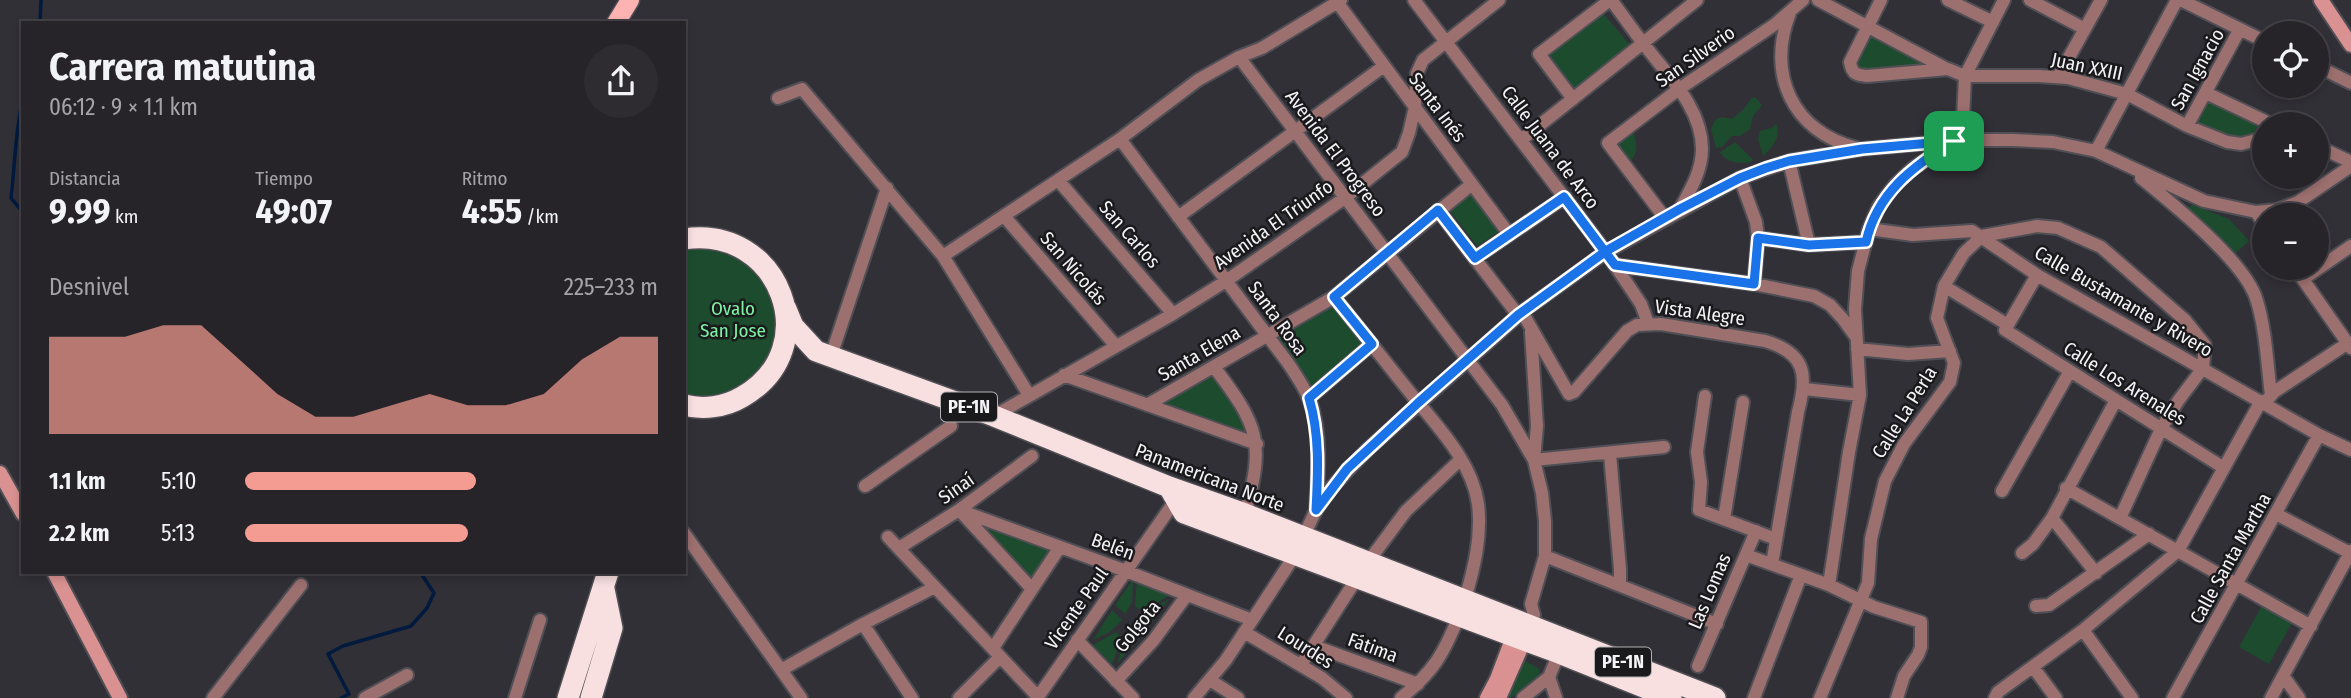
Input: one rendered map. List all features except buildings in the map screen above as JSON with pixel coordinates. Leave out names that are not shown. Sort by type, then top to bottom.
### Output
[{"type":"highway","name":"PE-1N","points":[[686,239],[712,238],[727,241],[754,256],[775,279],[786,309],[785,340],[780,356],[763,382],[751,392],[722,405],[707,408],[686,405]]},
{"type":"highway","name":"Panamericana Norte","points":[[786,309],[793,326],[816,351],[994,416],[1174,503],[1300,546],[1462,608],[1524,625],[1715,698]]},
{"type":"highway","name":"Panamericana Norte","points":[[1174,503],[1245,514],[1300,546]]},
{"type":"highway","points":[[590,698],[612,628],[606,580]]},
{"type":"highway","points":[[568,698],[606,580]]},
{"type":"highway","name":"Panamericana Norte","points":[[1524,625],[1559,653],[1671,698]]},
{"type":"main road","points":[[617,21],[630,0]]},
{"type":"street","name":"Calle Juana de Arco","points":[[1415,0],[1606,251],[1641,304],[1647,323]]},
{"type":"street","name":"Avenida El Triunfo","points":[[994,416],[1226,281],[1346,197],[1402,152],[1415,107],[1417,73],[1423,60],[1499,0]]},
{"type":"street","points":[[1573,99],[1539,54],[1610,0],[1679,89],[1691,110],[1702,149],[1695,178],[1680,209]]},
{"type":"street","points":[[1521,140],[1696,0]]},
{"type":"street","name":"San Silverio","points":[[1665,218],[1608,143],[1679,89],[1791,13],[1803,0]]},
{"type":"street","points":[[1818,0],[1948,69]]},
{"type":"street","points":[[1867,27],[1881,0]]},
{"type":"street","points":[[1948,0],[1993,23]]},
{"type":"street","points":[[1958,141],[1965,76],[2004,0]]},
{"type":"street","points":[[2030,0],[2085,29]]},
{"type":"street","points":[[2058,77],[2101,0]]},
{"type":"street","points":[[2096,151],[2179,0],[2252,35]]},
{"type":"street","points":[[2321,0],[2351,45]]},
{"type":"street","points":[[943,256],[1120,139],[1198,80],[1239,57],[1262,48],[1339,1]]},
{"type":"street","name":"Santa Inés","points":[[1339,1],[1509,234]]},
{"type":"street","points":[[1791,13],[1784,29],[1781,65],[1791,99],[1801,114],[1821,132],[1844,145],[1862,149]]},
{"type":"street","name":"Juan XXIII","points":[[1867,27],[1850,62],[1851,71],[1856,75],[1948,69],[1965,76],[2058,77],[2127,94],[2187,126],[2227,142],[2241,144],[2252,141]]},
{"type":"street","name":"San Ignacio","points":[[2187,126],[2240,29]]},
{"type":"street","name":"Avenida El Progreso","points":[[1239,57],[1502,405],[1534,460],[1545,521],[1545,556],[1499,698]]},
{"type":"street","points":[[1178,217],[1384,66]]},
{"type":"street","points":[[2329,72],[2351,83]]},
{"type":"street","points":[[778,98],[803,89],[887,188],[943,256],[1029,395]]},
{"type":"street","points":[[2206,93],[2252,115]]},
{"type":"street","name":"Santa Rosa","points":[[1120,139],[1288,363],[1309,398],[1314,414],[1317,445],[1316,510]]},
{"type":"street","points":[[1829,585],[1860,395],[1855,309],[1858,271],[1867,236],[1879,206],[1895,185],[1921,162],[1958,141]]},
{"type":"street","points":[[1194,698],[1244,632],[1300,546],[1316,510],[1347,469],[1520,313],[1606,251],[1740,178],[1789,161],[1862,149],[1958,141],[2053,142],[2096,151],[2204,201],[2252,211]]},
{"type":"street","points":[[2295,203],[2351,165],[2329,153]]},
{"type":"street","points":[[1789,161],[1809,245]]},
{"type":"street","points":[[2120,162],[2193,224],[2249,283],[2256,297],[2264,332],[2266,400]]},
{"type":"street","points":[[1740,178],[1756,222],[1758,238],[1754,284]]},
{"type":"street","name":"San Carlos","points":[[1058,180],[1173,314]]},
{"type":"street","name":"Santa Elena","points":[[1147,405],[1334,297],[1472,184]]},
{"type":"street","points":[[831,356],[887,188]]},
{"type":"street","points":[[1475,258],[1564,197]]},
{"type":"street","points":[[1438,210],[1531,328],[1537,426],[1534,460],[1664,447]]},
{"type":"street","name":"San Nicolás","points":[[1004,216],[1116,346]]},
{"type":"street","points":[[1758,238],[1809,245],[1867,236],[1972,231],[1982,236],[2037,226],[2058,228],[2101,247],[2161,298],[2197,333],[2205,345],[2203,368],[2161,429],[2120,518]]},
{"type":"street","name":"Calle Bustamante y Rivero","points":[[1982,236],[1995,248],[2037,275],[2266,400],[2319,435],[2351,450]]},
{"type":"street","name":"Calle La Perla","points":[[1820,698],[1871,570],[1871,539],[1885,481],[1904,444],[1950,382],[1954,363],[1937,318],[1944,286],[1964,253],[1982,236]]},
{"type":"street","points":[[2329,261],[2351,246]]},
{"type":"street","points":[[1615,265],[1754,284],[1814,296],[1836,312],[1856,343],[1908,354],[1950,351]]},
{"type":"street","points":[[2006,328],[2037,275]]},
{"type":"street","points":[[1995,698],[1998,692],[2083,630],[2178,551],[2266,400],[2350,346],[2304,280]]},
{"type":"street","name":"Calle Los Arenales","points":[[1944,286],[2070,372],[2224,468]]},
{"type":"street","points":[[1334,297],[1460,460],[1472,483],[1477,502],[1479,523],[1474,569],[1462,608],[1439,660],[1418,684],[1401,698]]},
{"type":"street","name":"Vista Alegre","points":[[1531,328],[1569,394],[1574,393],[1627,331],[1647,323],[1780,345],[1798,361],[1802,369],[1804,389]]},
{"type":"street","points":[[1309,398],[1372,344]]},
{"type":"street","points":[[1214,367],[1244,410],[1257,444],[1258,461],[1245,514]]},
{"type":"street","points":[[2002,491],[2070,372]]},
{"type":"street","points":[[1065,375],[1257,444]]},
{"type":"street","points":[[1772,564],[1804,389],[1860,395]]},
{"type":"street","points":[[1705,396],[1697,452],[1701,482],[1699,510],[1776,539]]},
{"type":"street","points":[[2022,553],[2033,544],[2052,518],[2116,400]]},
{"type":"street","points":[[1724,519],[1743,402]]},
{"type":"street","points":[[865,486],[951,426]]},
{"type":"street","name":"Calle Santa Martha","points":[[2173,698],[2319,435]]},
{"type":"street","points":[[1609,454],[1620,586]]},
{"type":"street","name":"Sinaí","points":[[899,548],[959,510],[1032,456]]},
{"type":"street","points":[[1301,665],[1363,570],[1406,511],[1460,460]]},
{"type":"street","points":[[0,473],[21,510]]},
{"type":"street","points":[[2066,488],[2311,626]]},
{"type":"street","name":"Vicente Paul","points":[[1039,697],[1174,503]]},
{"type":"street","points":[[959,510],[1032,589]]},
{"type":"street","name":"Belén","points":[[959,510],[1126,570],[1252,620]]},
{"type":"street","points":[[2272,698],[2311,626],[2347,573],[2350,552],[2276,514]]},
{"type":"street","points":[[2052,518],[2096,573]]},
{"type":"street","name":"Las Lomas","points":[[1698,666],[1756,531]]},
{"type":"street","points":[[2036,606],[2049,605],[2148,534]]},
{"type":"street","points":[[686,536],[801,698]]},
{"type":"street","points":[[888,537],[1039,697]]},
{"type":"street","points":[[959,698],[996,652],[1060,547]]},
{"type":"street","points":[[1746,555],[1829,585],[1860,601],[1922,622],[1921,647],[1904,676],[1897,698]]},
{"type":"street","points":[[1545,556],[1717,624]]},
{"type":"street","points":[[55,574],[120,698]]},
{"type":"street","points":[[1754,698],[1801,575]]},
{"type":"street","points":[[213,698],[301,585]]},
{"type":"street","points":[[781,670],[935,587]]},
{"type":"street","name":"Golgota","points":[[1116,681],[1153,641],[1186,595]]},
{"type":"street","points":[[515,698],[540,620]]},
{"type":"street","points":[[863,624],[912,698]]},
{"type":"street","name":"Avenida El Progreso","points":[[1487,698],[1524,625]]},
{"type":"street","points":[[2083,630],[2132,698]]},
{"type":"street","name":"Lourdes","points":[[1244,632],[1301,665],[1346,698]]},
{"type":"street","points":[[1077,640],[1133,698]]},
{"type":"street","name":"Fátima","points":[[1314,646],[1418,684]]},
{"type":"street","points":[[1523,698],[1549,677],[1559,653]]},
{"type":"street","points":[[2033,667],[2056,698]]},
{"type":"street","points":[[365,698],[407,675]]},
{"type":"street","points":[[1549,677],[1556,698]]},
{"type":"street","points":[[2284,677],[2299,698]]},
{"type":"street","points":[[1210,680],[1238,698]]},
{"type":"green space","points":[[1603,13],[1630,45],[1577,88],[1572,89],[1548,58],[1548,54]]},
{"type":"green space","points":[[1869,32],[1929,66],[1860,69],[1854,60]]},
{"type":"green space","points":[[1755,97],[1762,105],[1753,116],[1750,129],[1740,136],[1732,136],[1722,147],[1716,148],[1711,129],[1715,120],[1722,117],[1732,119]]},
{"type":"green space","points":[[2206,97],[2252,119],[2252,133],[2232,138],[2192,123]]},
{"type":"green space","points":[[1776,124],[1778,133],[1775,141],[1763,156],[1758,139],[1760,131]]},
{"type":"green space","points":[[1632,128],[1636,147],[1628,164],[1618,148],[1618,142]]},
{"type":"green space","points":[[1735,142],[1753,160],[1751,162],[1734,162],[1723,156],[1720,152]]},
{"type":"green space","points":[[1470,188],[1501,230],[1477,246],[1447,207]]},
{"type":"green space","points":[[2193,205],[2229,219],[2249,241],[2231,257],[2186,208]]},
{"type":"green space","name":"Ovalo San Jose","points":[[686,243],[721,244],[771,282],[780,342],[743,391],[686,401]]},
{"type":"green space","points":[[1331,300],[1367,344],[1311,393],[1273,335]]},
{"type":"green space","points":[[1212,373],[1237,407],[1247,436],[1157,405]]},
{"type":"green space","points":[[975,519],[1050,549],[1031,582]]},
{"type":"green space","points":[[1137,580],[1168,596],[1144,611],[1137,608]]},
{"type":"green space","points":[[1131,582],[1132,602],[1125,614],[1115,605]]},
{"type":"green space","points":[[1169,599],[1145,631],[1137,622],[1149,610]]},
{"type":"green space","points":[[2263,604],[2293,621],[2269,664],[2239,647]]},
{"type":"green space","points":[[1112,610],[1122,620],[1110,632],[1093,640]]},
{"type":"green space","points":[[1135,626],[1143,633],[1117,664],[1123,645]]},
{"type":"green space","points":[[1116,632],[1122,638],[1112,664],[1093,645]]},
{"type":"green space","points":[[1526,661],[1539,669],[1540,674],[1511,698],[1503,698],[1521,663]]},
{"type":"waterway","points":[[40,21],[41,0]]},
{"type":"waterway","points":[[21,107],[11,198],[21,210]]},
{"type":"waterway","points":[[341,698],[349,694],[328,654],[343,646],[411,626],[427,608],[434,593],[421,574]]},
{"type":"route","points":[[1954,141],[1862,149],[1789,161],[1766,168],[1740,178],[1680,209],[1606,251],[1518,315],[1418,403],[1347,469],[1316,510],[1317,445],[1314,414],[1309,398],[1372,344],[1334,297],[1438,210],[1475,258],[1564,197],[1606,251],[1615,265],[1754,284],[1758,238],[1809,245],[1866,242],[1879,206],[1895,185],[1929,156],[1954,141]]}]
